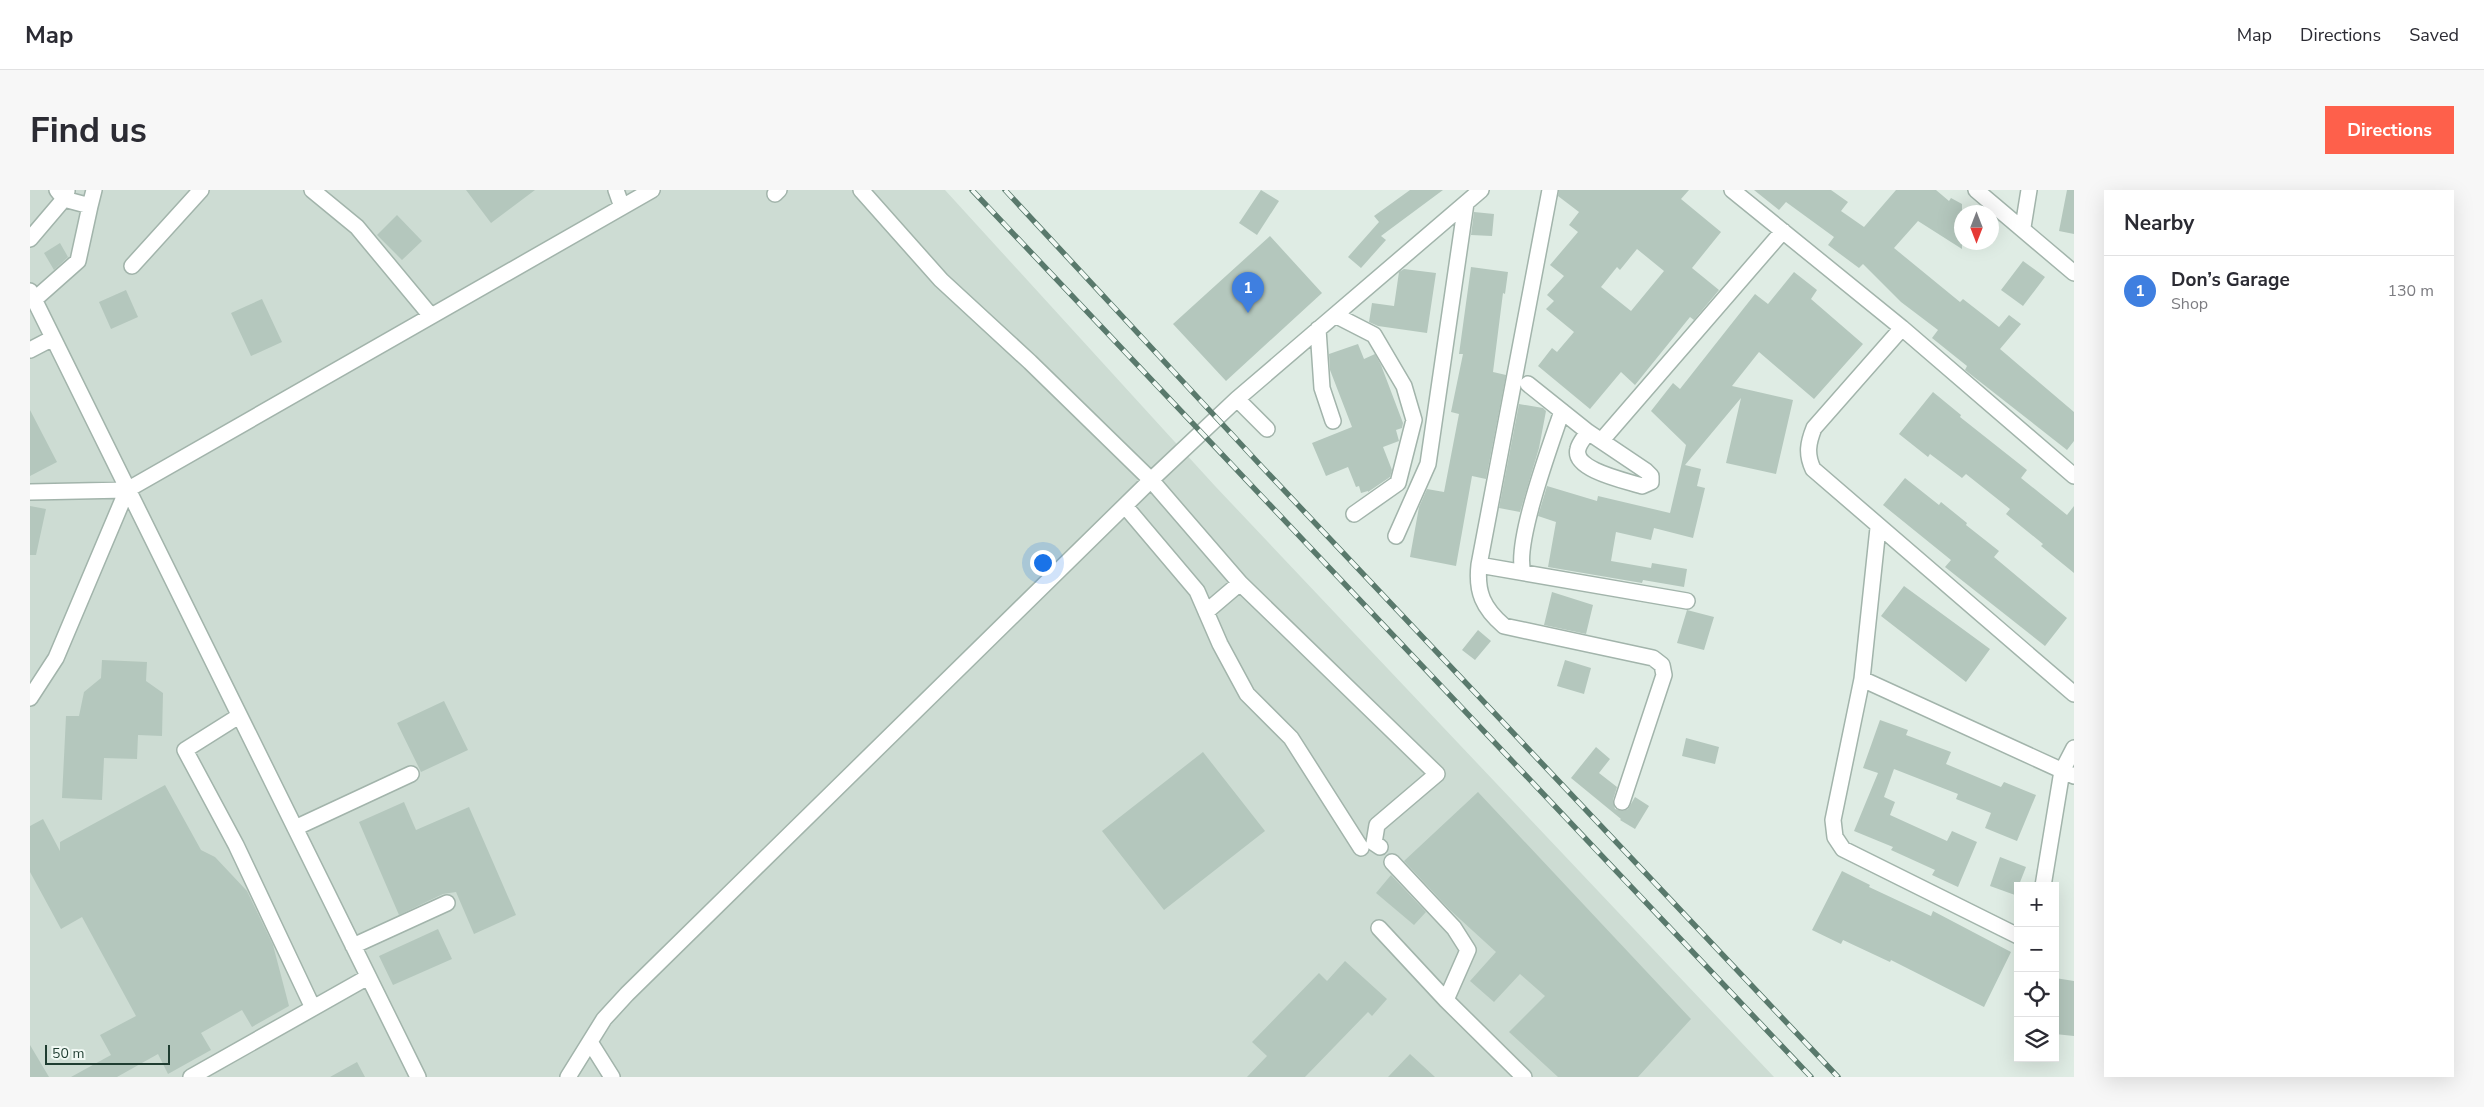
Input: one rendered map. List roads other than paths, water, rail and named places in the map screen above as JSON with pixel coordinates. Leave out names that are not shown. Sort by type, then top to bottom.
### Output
[{"type":"street","points":[[94,190],[78,261],[32,296],[418,1077]]},
{"type":"street","points":[[132,266],[201,190]]},
{"type":"street","points":[[312,190],[357,227],[431,316]]},
{"type":"street","points":[[616,190],[622,207]]},
{"type":"street","points":[[30,492],[127,490],[652,190]]},
{"type":"street","points":[[861,190],[941,280],[1030,362],[1151,480],[1240,583],[1437,774],[1377,825],[1374,843],[1380,847]]},
{"type":"street","points":[[568,1077],[604,1019],[627,994],[1151,480],[1237,400],[1318,329],[1482,190]]},
{"type":"street","points":[[1550,190],[1479,565],[1478,588],[1488,613],[1504,626],[1653,658],[1662,665],[1664,675],[1622,802]]},
{"type":"street","points":[[1732,190],[1902,328],[2074,476]]},
{"type":"street","points":[[1976,190],[2023,227],[2074,273]]},
{"type":"street","points":[[2023,227],[2029,190]]},
{"type":"street","points":[[30,239],[63,193],[90,206]]},
{"type":"street","points":[[1396,536],[1428,464],[1466,203]]},
{"type":"street","points":[[1602,440],[1783,231]]},
{"type":"street","points":[[1335,315],[1374,335],[1404,386],[1414,420],[1398,482],[1354,514]]},
{"type":"street","points":[[1902,328],[1814,428],[1809,439],[1808,456],[1813,469],[1878,528],[2074,694]]},
{"type":"street","points":[[1318,329],[1322,388],[1333,421]]},
{"type":"street","points":[[30,350],[53,338]]},
{"type":"street","points":[[1528,384],[1588,432],[1646,471],[1651,476],[1651,482],[1642,486],[1591,469],[1581,462],[1578,448],[1588,432]]},
{"type":"street","points":[[1237,400],[1267,429]]},
{"type":"street","points":[[1523,572],[1521,564],[1525,533],[1562,411]]},
{"type":"street","points":[[30,698],[56,658],[127,490]]},
{"type":"street","points":[[1125,506],[1190,583],[1247,694],[1291,738],[1361,848]]},
{"type":"street","points":[[1878,528],[1862,679],[1833,820],[1835,837],[1843,850],[2014,934]]},
{"type":"street","points":[[1479,565],[1687,601]]},
{"type":"street","points":[[1206,612],[1240,583]]},
{"type":"street","points":[[1862,679],[2068,774]]},
{"type":"street","points":[[239,716],[185,750],[236,845],[313,1008]]},
{"type":"street","points":[[2044,882],[2074,748]]},
{"type":"street","points":[[295,828],[411,774]]},
{"type":"street","points":[[1392,862],[1454,928],[1468,950],[1446,1000]]},
{"type":"street","points":[[353,946],[447,903]]},
{"type":"street","points":[[1379,928],[1446,1000],[1524,1077]]},
{"type":"street","points":[[191,1077],[368,977]]},
{"type":"street","points":[[590,1042],[612,1077]]},
{"type":"railway","points":[[972,190],[1811,1077]]},
{"type":"railway","points":[[1005,190],[1264,469],[1838,1077]]},
{"type":"place","name":"Don’s Garage","points":[[1248,313]]}]
